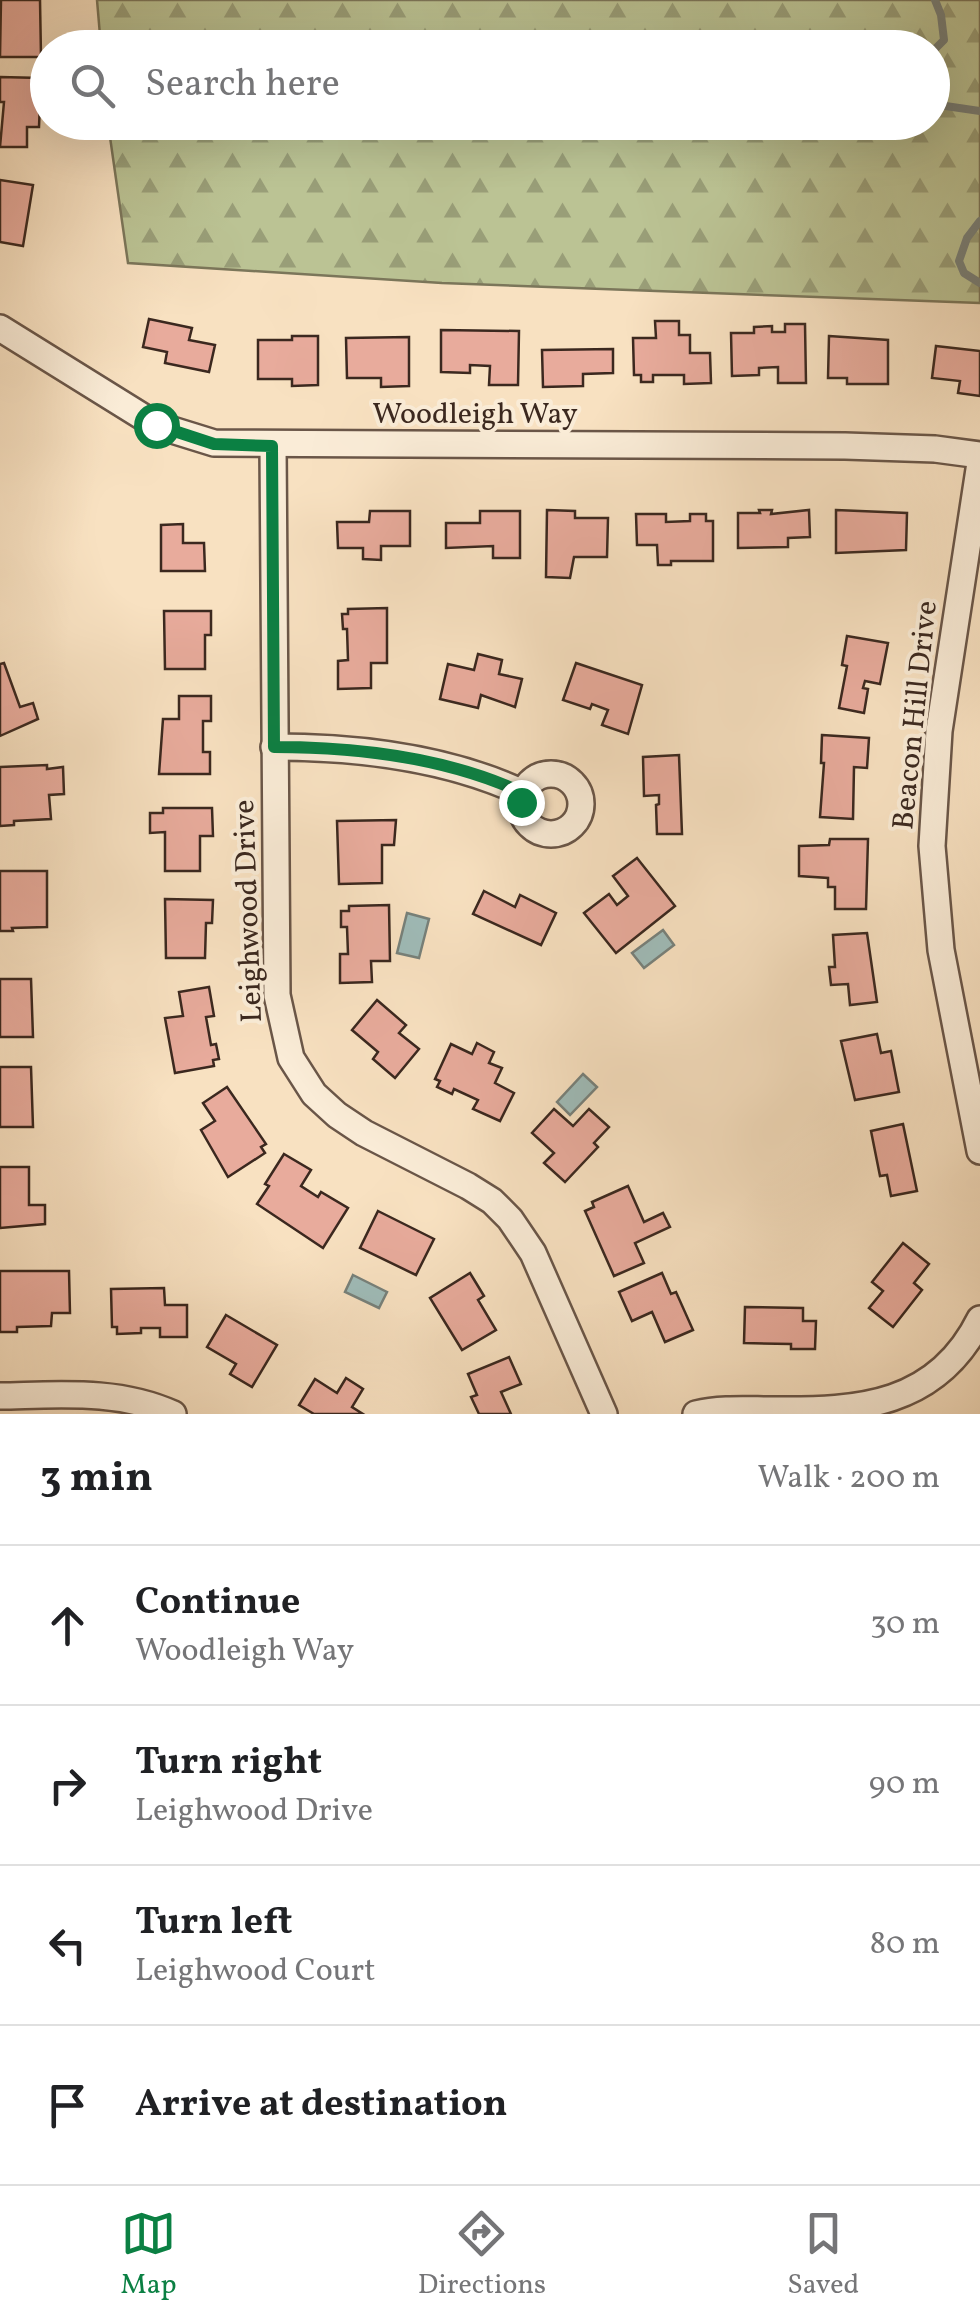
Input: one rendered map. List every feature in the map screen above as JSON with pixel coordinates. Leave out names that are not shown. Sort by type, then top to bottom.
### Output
[{"type":"street","name":"Woodleigh Way","points":[[0,328],[156,425],[214,444],[845,446],[980,455]]},
{"type":"street","name":"Leighwood Drive","points":[[272,446],[277,995],[290,1058],[314,1094],[337,1116],[468,1186],[510,1218],[533,1253],[604,1414]]},
{"type":"street","name":"Beacon Hill Drive","points":[[980,463],[940,730],[932,846],[940,950],[980,1151]]},
{"type":"street","points":[[274,747],[383,753],[501,783],[523,793]]},
{"type":"street","points":[[696,1414],[738,1408],[878,1409],[941,1371],[980,1320]]},
{"type":"street","points":[[0,1396],[102,1395],[148,1403],[173,1414]]},
{"type":"green space","points":[[97,0],[980,0],[980,303],[442,283],[128,263],[110,140],[950,140],[950,30],[100,30]]},
{"type":"water","points":[[407,913],[429,919],[419,958],[397,953]]},
{"type":"water","points":[[663,930],[674,945],[644,968],[632,953]]},
{"type":"water","points":[[583,1074],[597,1087],[570,1115],[557,1102]]},
{"type":"water","points":[[353,1275],[387,1292],[379,1308],[345,1292]]},
{"type":"building","points":[[1,0],[40,0],[41,30],[30,30],[30,57],[0,57]]},
{"type":"building","points":[[0,77],[30,78],[27,147],[0,147],[4,102],[0,102]]},
{"type":"building","points":[[0,180],[33,185],[23,246],[0,242]]},
{"type":"building","points":[[149,319],[192,328],[189,340],[215,345],[209,372],[165,363],[167,352],[143,347]]},
{"type":"building","points":[[655,321],[679,321],[679,335],[690,335],[690,353],[710,353],[711,383],[684,384],[684,375],[653,375],[653,382],[641,382],[641,375],[634,375],[633,338],[656,338]]},
{"type":"building","points":[[785,324],[805,324],[806,383],[778,383],[778,367],[759,368],[759,375],[732,376],[731,333],[754,333],[754,327],[772,326],[772,332],[785,332]]},
{"type":"building","points":[[441,330],[519,331],[518,385],[489,385],[490,366],[470,365],[470,373],[441,372]]},
{"type":"building","points":[[292,336],[318,336],[318,385],[292,386],[292,379],[258,379],[258,340],[292,340]]},
{"type":"building","points":[[829,336],[888,340],[888,384],[847,384],[847,378],[828,378]]},
{"type":"building","points":[[409,337],[409,386],[381,387],[381,378],[347,378],[346,338]]},
{"type":"building","points":[[936,346],[980,351],[980,396],[958,393],[960,381],[932,378]]},
{"type":"building","points":[[613,349],[613,373],[583,374],[583,386],[543,387],[542,350]]},
{"type":"building","points":[[547,510],[575,511],[575,518],[608,518],[607,557],[574,557],[570,578],[546,577]]},
{"type":"building","points":[[759,510],[772,510],[771,514],[809,510],[810,537],[788,538],[788,547],[738,548],[738,513],[760,513]]},
{"type":"building","points":[[836,510],[907,513],[906,550],[836,553]]},
{"type":"building","points":[[370,511],[410,511],[410,546],[381,546],[381,560],[363,559],[363,548],[338,548],[337,522],[369,522]]},
{"type":"building","points":[[480,511],[520,511],[520,558],[493,558],[493,546],[446,548],[446,523],[480,523]]},
{"type":"building","points":[[636,514],[666,514],[666,522],[690,521],[690,514],[706,514],[706,521],[713,521],[713,561],[671,561],[671,565],[658,565],[657,545],[637,545]]},
{"type":"building","points":[[183,524],[183,543],[204,543],[205,571],[161,571],[161,525]]},
{"type":"building","points":[[387,608],[387,663],[371,663],[371,688],[338,689],[338,661],[348,660],[347,629],[343,629],[342,614],[348,614],[348,609]]},
{"type":"building","points":[[164,611],[211,611],[211,635],[205,635],[205,669],[165,669]]},
{"type":"building","points":[[847,636],[888,643],[880,684],[865,681],[863,688],[868,689],[864,713],[839,708],[847,666],[842,665]]},
{"type":"building","points":[[478,654],[502,660],[499,674],[522,679],[515,707],[481,695],[478,708],[440,699],[448,664],[474,670]]},
{"type":"building","points":[[4,663],[20,707],[33,703],[38,719],[0,736],[0,664]]},
{"type":"building","points":[[576,663],[642,685],[628,734],[602,725],[608,710],[563,700]]},
{"type":"building","points":[[179,696],[211,696],[211,721],[203,721],[203,752],[210,752],[210,774],[159,774],[163,719],[179,719]]},
{"type":"building","points":[[822,735],[869,738],[867,768],[854,767],[853,819],[820,817]]},
{"type":"building","points":[[679,755],[682,834],[657,834],[659,795],[644,796],[643,757]]},
{"type":"building","points":[[47,765],[47,769],[63,767],[64,794],[49,795],[51,819],[14,821],[14,825],[0,826],[0,767]]},
{"type":"building","points":[[163,808],[212,808],[213,836],[200,836],[200,871],[165,871],[165,832],[150,833],[150,813],[163,813]]},
{"type":"building","points":[[396,820],[394,845],[382,845],[382,883],[339,884],[337,821]]},
{"type":"building","points":[[830,839],[868,839],[866,909],[835,909],[835,887],[828,887],[828,878],[799,876],[799,846],[829,845]]},
{"type":"building","points":[[637,858],[675,906],[616,953],[584,913],[609,894],[617,905],[628,896],[613,876]]},
{"type":"building","points":[[0,871],[47,871],[47,927],[0,931]]},
{"type":"building","points":[[484,891],[515,907],[520,895],[556,913],[541,945],[473,914]]},
{"type":"building","points":[[165,899],[213,900],[212,923],[206,923],[205,958],[166,958]]},
{"type":"building","points":[[389,905],[390,961],[371,961],[372,982],[340,983],[340,954],[348,954],[347,927],[341,927],[341,911],[349,911],[349,906]]},
{"type":"building","points":[[867,933],[877,1002],[850,1005],[848,984],[831,985],[829,967],[835,967],[833,935]]},
{"type":"building","points":[[0,979],[31,979],[33,1037],[0,1037]]},
{"type":"building","points":[[209,987],[214,1016],[206,1017],[211,1045],[216,1044],[219,1059],[213,1060],[214,1066],[175,1073],[165,1018],[183,1016],[179,992]]},
{"type":"building","points":[[377,1000],[406,1025],[399,1033],[419,1049],[395,1078],[373,1059],[378,1052],[352,1030]]},
{"type":"building","points":[[877,1034],[881,1053],[891,1051],[899,1092],[855,1100],[841,1041]]},
{"type":"building","points":[[477,1043],[494,1052],[489,1063],[502,1068],[495,1083],[514,1093],[500,1121],[473,1109],[478,1100],[454,1089],[452,1094],[437,1087],[440,1081],[435,1079],[451,1044],[472,1054]]},
{"type":"building","points":[[0,1067],[31,1067],[33,1127],[0,1127]]},
{"type":"building","points":[[227,1087],[266,1144],[261,1147],[265,1153],[228,1177],[201,1130],[215,1121],[203,1103]]},
{"type":"building","points":[[554,1109],[573,1126],[589,1109],[609,1127],[594,1143],[598,1147],[565,1182],[544,1163],[554,1153],[532,1133]]},
{"type":"building","points":[[903,1124],[917,1191],[891,1196],[887,1175],[880,1176],[871,1131]]},
{"type":"building","points":[[284,1154],[311,1170],[301,1186],[318,1197],[321,1192],[348,1208],[323,1248],[257,1204]]},
{"type":"building","points":[[0,1167],[29,1167],[29,1205],[45,1205],[45,1224],[0,1228]]},
{"type":"building","points":[[628,1186],[644,1222],[663,1213],[670,1227],[635,1243],[644,1263],[614,1276],[585,1211],[594,1207],[592,1202]]},
{"type":"building","points":[[378,1211],[434,1239],[416,1275],[360,1248]]},
{"type":"building","points":[[903,1243],[929,1264],[914,1283],[922,1290],[893,1327],[869,1308],[883,1291],[872,1282]]},
{"type":"building","points":[[0,1271],[69,1271],[70,1313],[52,1313],[51,1326],[0,1332]]},
{"type":"building","points":[[470,1273],[484,1296],[478,1300],[496,1330],[462,1350],[430,1298]]},
{"type":"building","points":[[662,1273],[671,1294],[676,1292],[693,1330],[665,1342],[652,1312],[632,1321],[619,1292]]},
{"type":"building","points":[[164,1288],[165,1305],[187,1305],[187,1337],[160,1337],[160,1328],[117,1334],[117,1327],[112,1327],[111,1289]]},
{"type":"building","points":[[745,1307],[803,1308],[803,1321],[816,1321],[815,1349],[744,1343]]},
{"type":"building","points":[[226,1315],[277,1345],[252,1387],[230,1374],[236,1364],[207,1347]]},
{"type":"building","points":[[509,1357],[521,1384],[501,1392],[511,1414],[479,1414],[471,1397],[477,1395],[468,1374]]},
{"type":"building","points":[[346,1378],[363,1389],[352,1407],[363,1414],[314,1414],[299,1405],[315,1379],[337,1393]]},
{"type":"waterway","points":[[935,0],[943,30]]},
{"type":"waterway","points":[[950,107],[980,111]]},
{"type":"waterway","points":[[980,221],[967,238],[959,261],[964,273],[980,283]]},
{"type":"route","points":[[156,425],[214,444],[272,446],[274,747],[326,747],[432,763],[501,783],[523,793],[521,802]]}]
